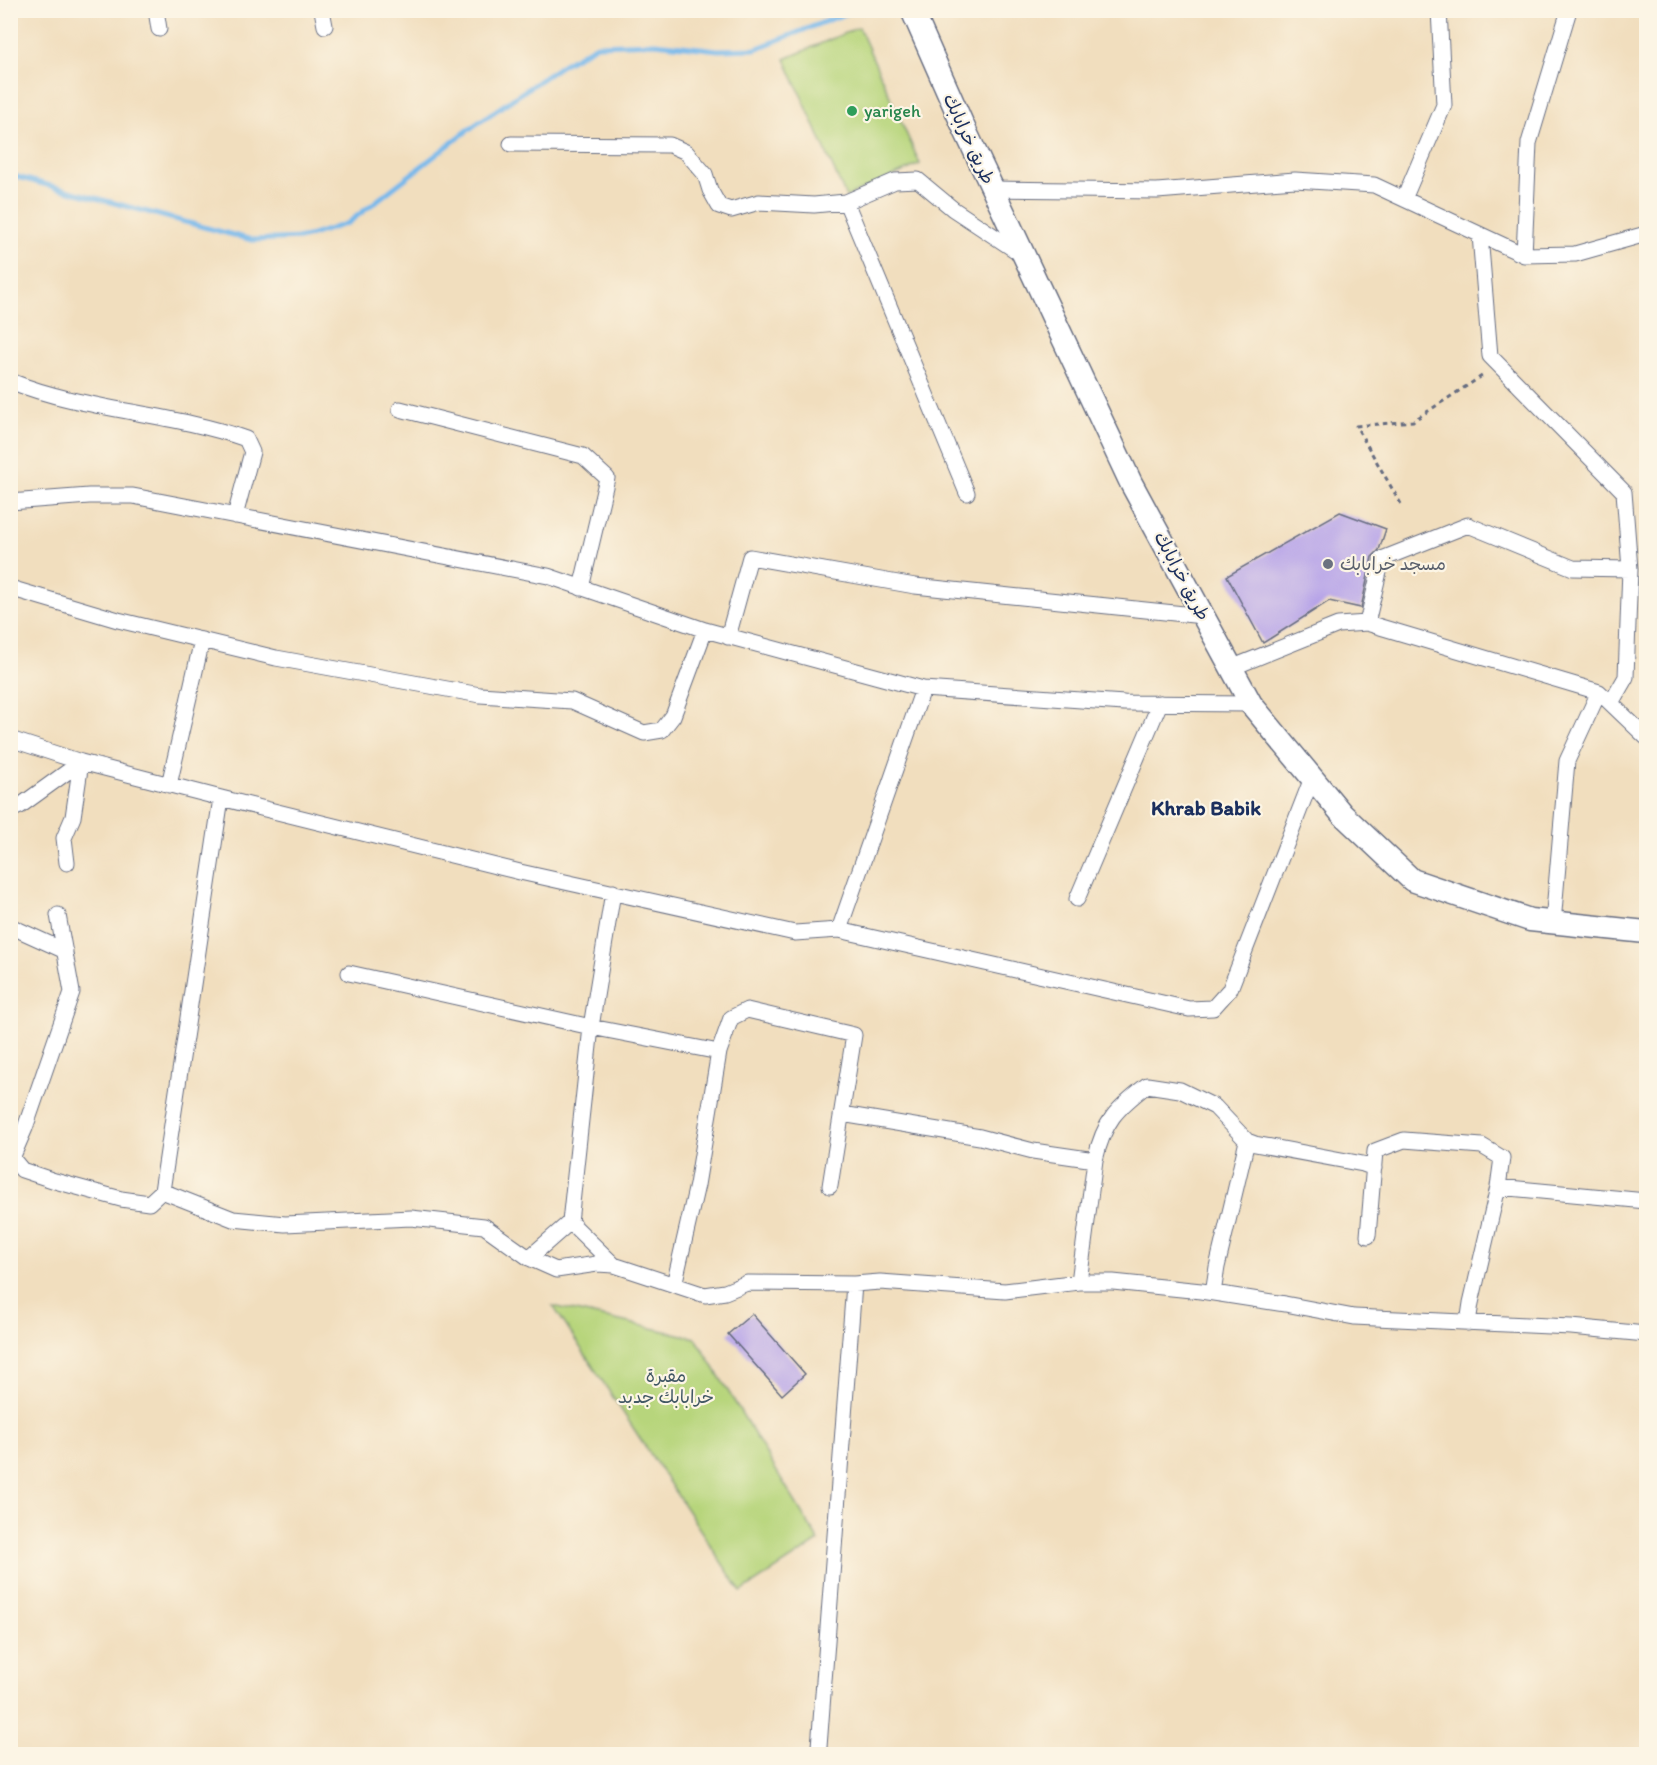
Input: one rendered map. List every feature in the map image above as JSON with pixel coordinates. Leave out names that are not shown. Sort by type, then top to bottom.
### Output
[{"type":"main road","name":"طريق خرابابك","points":[[912,10],[992,189],[1131,483],[1251,704],[1342,814],[1412,880],[1530,920],[1647,932]]},
{"type":"street","points":[[156,10],[159,29]]},
{"type":"street","points":[[322,10],[325,26]]},
{"type":"street","points":[[1404,199],[1444,105],[1439,10]]},
{"type":"street","points":[[1524,255],[1528,143],[1569,10]]},
{"type":"street","points":[[511,144],[670,145],[686,152],[705,174],[710,190],[720,206],[731,210],[759,202],[814,205],[846,202],[895,181],[918,180],[953,209],[1024,256]]},
{"type":"street","points":[[992,189],[1156,191],[1295,180],[1374,185],[1524,255],[1575,254],[1647,234]]},
{"type":"street","points":[[846,202],[967,493]]},
{"type":"street","points":[[1480,235],[1490,356],[1624,492],[1630,569],[1626,677],[1605,698],[1567,761],[1553,923]]},
{"type":"street","points":[[10,381],[39,393],[214,428],[246,439],[252,452],[235,516]]},
{"type":"street","points":[[400,409],[583,456],[607,478],[581,588]]},
{"type":"street","points":[[10,502],[89,496],[134,496],[548,576],[728,637],[923,689],[1124,703],[1251,704]]},
{"type":"street","points":[[1367,623],[1382,559],[1468,525],[1573,568],[1630,569]]},
{"type":"street","points":[[728,637],[750,557],[915,586],[1203,616]]},
{"type":"street","points":[[10,588],[118,620],[276,658],[480,695],[572,701],[644,733],[662,730],[673,716],[705,630]]},
{"type":"street","points":[[1231,668],[1338,625],[1367,623],[1605,698],[1647,737]]},
{"type":"street","points":[[170,785],[202,640]]},
{"type":"street","points":[[839,930],[923,689]]},
{"type":"street","points":[[1077,899],[1160,703]]},
{"type":"street","points":[[10,739],[81,762],[520,872],[795,933],[839,930],[1190,1009],[1213,1008],[1230,989],[1312,778]]},
{"type":"street","points":[[10,810],[20,806],[81,762]]},
{"type":"street","points":[[67,863],[64,838],[73,817],[81,762]]},
{"type":"street","points":[[58,915],[72,992],[26,1128],[12,1158],[22,1170],[55,1181],[121,1199],[149,1203],[162,1191],[221,798]]},
{"type":"street","points":[[529,1258],[570,1222],[591,1027],[613,892]]},
{"type":"street","points":[[10,926],[65,951]]},
{"type":"street","points":[[348,974],[591,1027],[719,1052]]},
{"type":"street","points":[[674,1285],[697,1185],[719,1052],[731,1018],[747,1010],[854,1035],[830,1186]]},
{"type":"street","points":[[1079,1282],[1095,1161],[1101,1135],[1122,1105],[1147,1085],[1180,1090],[1215,1107],[1247,1141],[1374,1168]]},
{"type":"street","points":[[842,1114],[980,1137],[1033,1151],[1095,1161]]},
{"type":"street","points":[[1368,1236],[1375,1151],[1404,1140],[1482,1146],[1502,1158],[1498,1187],[1468,1323]]},
{"type":"street","points":[[1213,1293],[1247,1141]]},
{"type":"street","points":[[1498,1187],[1647,1202]]},
{"type":"street","points":[[162,1191],[233,1219],[285,1224],[411,1218],[484,1226],[529,1258],[556,1270],[597,1264],[614,1265],[705,1295],[725,1292],[747,1283],[854,1284],[880,1282],[1005,1291],[1079,1282],[1113,1282],[1213,1293],[1354,1317],[1571,1327],[1647,1334]]},
{"type":"street","points":[[570,1222],[614,1265]]},
{"type":"street","points":[[819,1748],[854,1284]]},
{"type":"path","points":[[1401,504],[1356,426],[1413,421],[1499,365]]},
{"type":"green space","name":"yarigeh","points":[[859,27],[920,164],[846,197],[785,59]]},
{"type":"green space","name":"مقبرة خرابابك جدبد","points":[[553,1306],[696,1338],[819,1541],[741,1592]]},
{"type":"building","points":[[1340,512],[1386,529],[1379,550],[1372,557],[1361,608],[1329,601],[1263,643],[1227,576]]},
{"type":"building","points":[[752,1314],[805,1374],[782,1395],[728,1334]]},
{"type":"waterway","points":[[10,175],[252,240],[303,238],[348,223],[472,127],[562,65],[597,45],[655,43],[718,50],[755,49],[855,10]]},
{"type":"waterway","points":[[977,13],[1001,10]]},
{"type":"place","name":"yarigeh","points":[[852,111]]},
{"type":"place","name":"مسجد خرابابك","points":[[1328,564]]},
{"type":"district","name":"Khrab Babik","points":[[1206,807]]}]
